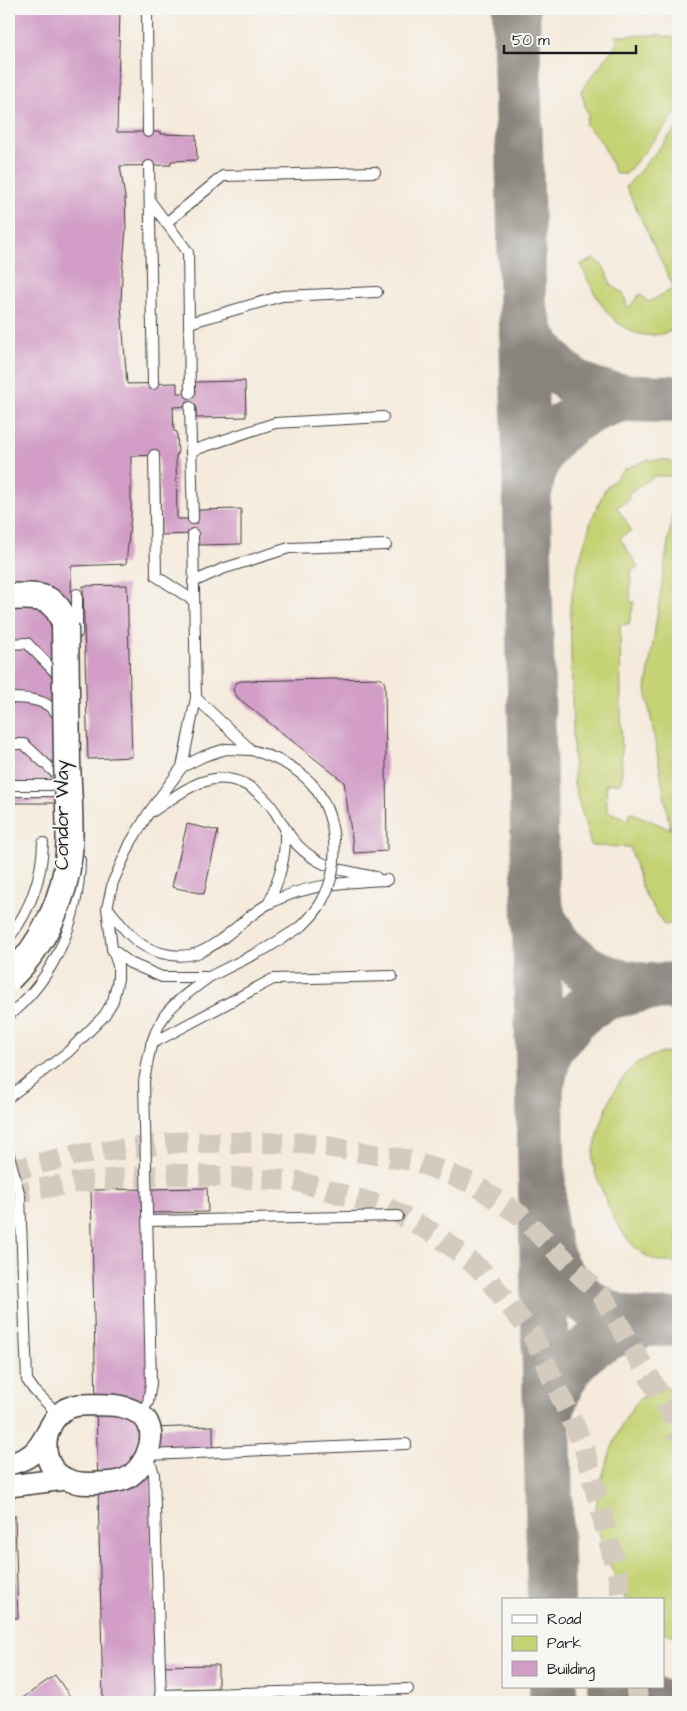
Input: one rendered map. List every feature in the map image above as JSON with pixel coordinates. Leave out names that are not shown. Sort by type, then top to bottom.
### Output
[{"type":"street","points":[[9,597],[40,597],[57,606],[62,615],[65,624],[66,683],[72,780],[69,852],[60,897],[49,923],[34,948],[9,978]]},
{"type":"street","points":[[9,1464],[22,1461],[31,1456],[40,1448],[53,1423],[65,1409],[79,1405],[115,1405],[141,1414],[149,1427],[151,1443],[148,1455],[139,1468],[127,1478],[113,1483],[79,1484],[65,1479],[55,1472],[47,1459],[45,1446],[53,1423]]},
{"type":"street","points":[[9,1486],[65,1479]]},
{"type":"lane","points":[[147,9],[148,132]]},
{"type":"lane","points":[[149,166],[153,384]]},
{"type":"lane","points":[[166,223],[223,176],[375,172]]},
{"type":"lane","points":[[150,201],[188,252],[190,393]]},
{"type":"lane","points":[[189,323],[282,296],[377,292]]},
{"type":"lane","points":[[190,406],[193,519]]},
{"type":"lane","points":[[191,451],[275,423],[383,417]]},
{"type":"lane","points":[[154,455],[156,576],[194,601]]},
{"type":"lane","points":[[9,1097],[68,1052],[104,1016],[113,1001],[118,979],[118,965],[112,948],[107,908],[113,882],[131,842],[148,814],[182,767],[196,698],[193,534]]},
{"type":"lane","points":[[193,582],[222,569],[289,548],[386,545]]},
{"type":"lane","points":[[77,594],[77,646]]},
{"type":"lane","points":[[9,644],[27,644],[66,683]]},
{"type":"lane","points":[[9,698],[37,700],[49,706],[59,715],[64,728],[72,780]]},
{"type":"lane","points":[[196,698],[251,750]]},
{"type":"lane","points":[[9,744],[24,744],[72,780]]},
{"type":"lane","points":[[141,1414],[148,1402],[151,1383],[144,1082],[154,1035],[169,1010],[209,977],[267,948],[302,926],[314,914],[324,898],[331,878],[335,856],[334,834],[327,810],[319,794],[310,782],[286,763],[269,755],[251,750],[226,749],[204,756],[182,767]]},
{"type":"lane","points":[[107,908],[130,936],[146,948],[167,954],[184,954],[200,952],[269,903],[314,887],[345,882],[387,880],[324,864],[301,848],[285,832],[267,801],[255,790],[229,779],[202,782],[148,814]]},
{"type":"lane","points":[[9,785],[72,780]]},
{"type":"lane","points":[[9,791],[72,780]]},
{"type":"lane","points":[[269,903],[283,868],[286,846],[285,832]]},
{"type":"lane","points":[[9,938],[29,904],[38,882],[43,843]]},
{"type":"lane","name":"Condor Way","points":[[9,1015],[22,1004],[47,974],[66,936],[75,903],[80,873],[80,853]]},
{"type":"lane","points":[[112,948],[130,963],[162,977],[209,977]]},
{"type":"lane","points":[[151,1044],[273,979],[392,976]]},
{"type":"lane","points":[[9,1155],[20,1196],[27,1380],[53,1423]]},
{"type":"lane","points":[[148,1221],[398,1216]]},
{"type":"lane","points":[[406,1444],[148,1455],[154,1474],[160,1699],[408,1689]]},
{"type":"green space","points":[[660,35],[678,39],[678,111],[626,174],[616,174],[602,143],[585,124],[588,116],[581,91],[618,42],[615,36]]},
{"type":"green space","points":[[678,126],[678,328],[660,334],[643,335],[629,330],[616,321],[605,309],[581,264],[594,259],[604,267],[611,285],[623,293],[628,309],[640,294],[649,302],[674,288],[626,187]]},
{"type":"green space","points":[[647,460],[667,460],[678,465],[678,478],[675,481],[673,476],[655,476],[627,494],[630,499],[617,507],[631,530],[620,538],[638,567],[631,571],[630,602],[634,602],[629,624],[620,625],[622,783],[606,784],[607,811],[629,820],[630,812],[670,829],[646,689],[674,503],[678,493],[678,923],[664,925],[643,891],[630,847],[591,846],[574,784],[570,605],[579,562],[591,521],[605,489],[625,469]]},
{"type":"green space","points":[[667,1052],[678,1054],[678,1262],[663,1262],[650,1258],[629,1241],[620,1229],[607,1203],[596,1176],[593,1159],[602,1121],[616,1088],[622,1079],[641,1061]]},
{"type":"green space","points":[[678,1386],[678,1635],[664,1632],[664,1598],[625,1598],[611,1569],[602,1543],[597,1520],[597,1498],[611,1450],[625,1419],[633,1407],[641,1398],[652,1392]]},
{"type":"building","points":[[9,9],[120,9],[117,132],[161,132],[161,134],[196,135],[197,160],[171,161],[171,165],[120,166],[125,197],[126,230],[121,306],[127,384],[177,383],[177,393],[196,393],[195,382],[245,381],[246,417],[196,418],[196,406],[173,407],[178,455],[176,455],[177,519],[198,519],[197,510],[241,509],[241,544],[199,545],[198,534],[161,535],[159,455],[131,456],[131,516],[126,564],[71,566],[74,803],[9,803]]},
{"type":"building","points":[[127,585],[132,757],[88,759],[83,586]]},
{"type":"building","points":[[379,678],[385,684],[387,851],[354,853],[344,782],[238,698],[233,690],[236,683],[241,681]]},
{"type":"building","points":[[187,824],[218,831],[204,894],[172,887]]},
{"type":"building","points":[[207,1188],[208,1212],[144,1213],[150,1428],[213,1426],[213,1449],[150,1451],[155,1666],[218,1665],[218,1688],[156,1690],[156,1702],[103,1702],[91,1190]]},
{"type":"building","points":[[9,1516],[15,1516],[18,1618],[9,1618]]},
{"type":"building","points":[[55,1675],[74,1702],[17,1702]]},
{"type":"taxiway","points":[[516,9],[551,1598]]},
{"type":"taxiway","points":[[525,313],[533,339],[545,355],[573,382],[605,394],[622,397],[678,399]]},
{"type":"taxiway","points":[[529,489],[534,466],[540,453],[559,431],[570,422],[596,407],[623,398]]},
{"type":"taxiway","points":[[538,901],[543,921],[561,948],[586,969],[615,982],[646,987]]},
{"type":"taxiway","points":[[542,1079],[549,1049],[575,1017],[602,997],[646,987],[678,986]]},
{"type":"taxiway","points":[[546,1238],[557,1270],[563,1279],[588,1302],[608,1313],[634,1321],[653,1323],[678,1322]]},
{"type":"taxiway","points":[[550,1413],[564,1377],[573,1363],[584,1352],[612,1334],[649,1323]]},
{"type":"taxiway","points":[[553,1688],[553,1702]]},
{"type":"taxiway","points":[[613,1688],[632,1696],[653,1700],[643,1702]]},
{"type":"tunnel","points":[[9,1171],[75,1155],[181,1142],[305,1143],[415,1161],[472,1183],[521,1216],[603,1297],[672,1416],[678,1437]]},
{"type":"tunnel","points":[[9,1194],[80,1182],[174,1174],[296,1181],[386,1207],[437,1235],[481,1270],[532,1334],[584,1447],[618,1576],[622,1598]]},
{"type":"tunnel","points":[[636,1688],[638,1702]]}]
